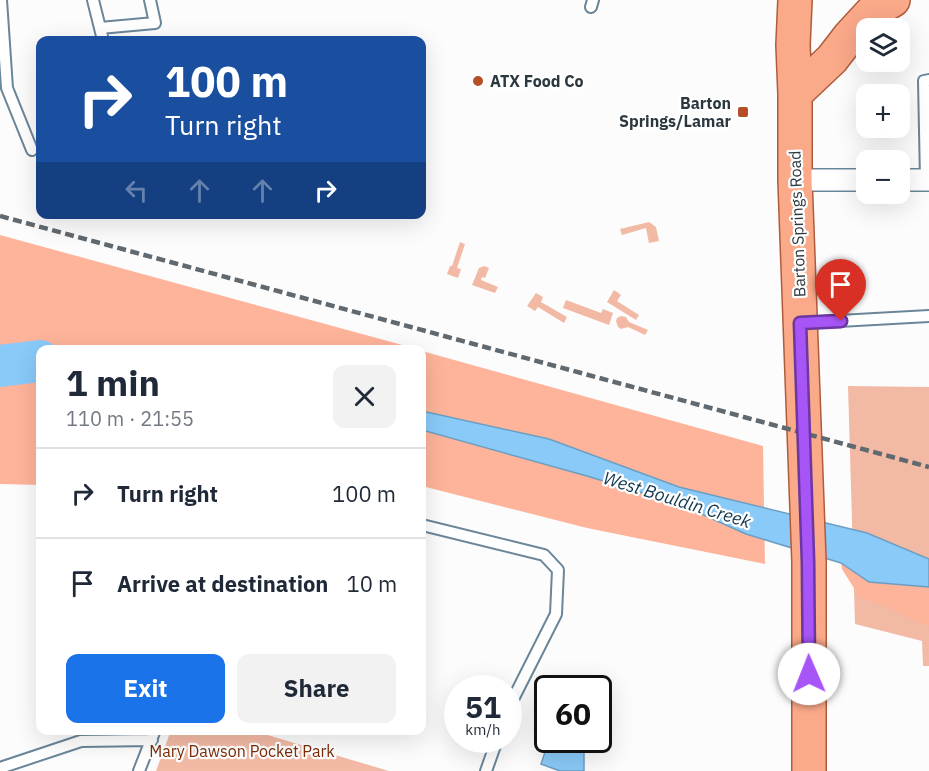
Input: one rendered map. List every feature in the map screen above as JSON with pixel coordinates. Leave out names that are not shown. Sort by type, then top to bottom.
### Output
[{"type":"main road","name":"Barton Springs Road","points":[[795,0],[793,45],[795,180],[806,477],[809,771]]},
{"type":"main road","points":[[795,94],[832,59],[872,12],[893,0]]},
{"type":"street","points":[[795,180],[856,180]]},
{"type":"street","points":[[910,180],[928,180]]},
{"type":"lane","points":[[1,0],[7,88],[32,150]]},
{"type":"lane","points":[[93,0],[101,36]]},
{"type":"lane","points":[[100,28],[156,23],[150,0]]},
{"type":"lane","points":[[928,180],[924,81],[929,80]]},
{"type":"lane","points":[[800,323],[929,316]]},
{"type":"lane","points":[[426,526],[544,555],[558,570],[556,614],[522,681]]},
{"type":"lane","points":[[0,768],[81,741],[154,735],[140,771]]},
{"type":"lane","points":[[486,771],[492,753]]},
{"type":"green space","points":[[649,222],[656,227],[659,241],[649,243],[646,228],[622,235],[620,229]]},
{"type":"green space","points":[[460,242],[465,244],[457,268],[461,269],[458,278],[447,274]]},
{"type":"green space","points":[[484,266],[489,268],[485,278],[482,277],[481,280],[498,287],[495,293],[472,285],[479,268]]},
{"type":"green space","points":[[614,290],[621,295],[617,301],[639,315],[636,320],[607,302]]},
{"type":"green space","points":[[536,293],[543,297],[541,302],[567,317],[564,323],[538,307],[535,311],[527,306]]},
{"type":"green space","points":[[566,300],[601,313],[603,309],[613,313],[609,325],[563,308]]},
{"type":"green space","points":[[621,316],[648,330],[645,335],[628,327],[621,329],[618,327],[616,321]]},
{"type":"green space","points":[[848,386],[929,387],[929,666],[923,666],[922,641],[855,624]]},
{"type":"green space","name":"Mary Dawson Pocket Park","points":[[169,735],[268,735],[389,771],[156,771]]},
{"type":"shaded area","points":[[0,235],[402,345],[36,345],[36,485],[0,484]]},
{"type":"shaded area","points":[[426,352],[763,446],[765,564],[587,528],[426,487]]},
{"type":"shaded area","points":[[841,563],[869,582],[929,587],[929,626],[860,598],[842,569]]},
{"type":"water","points":[[426,412],[549,439],[679,487],[867,533],[929,559],[929,587],[869,582],[841,563],[746,534],[679,504],[426,431]]},
{"type":"water","points":[[545,753],[584,753],[584,771],[560,771],[541,764]]},
{"type":"waterway","name":"West Bouldin Creek","points":[[0,366],[36,362]]},
{"type":"railway","points":[[0,216],[929,467]]},
{"type":"place","name":"ATX Food Co","points":[[478,81]]},
{"type":"place","name":"Barton Springs/Lamar","points":[[743,112]]},
{"type":"route","points":[[809,674],[808,562],[800,323],[841,321]]}]
